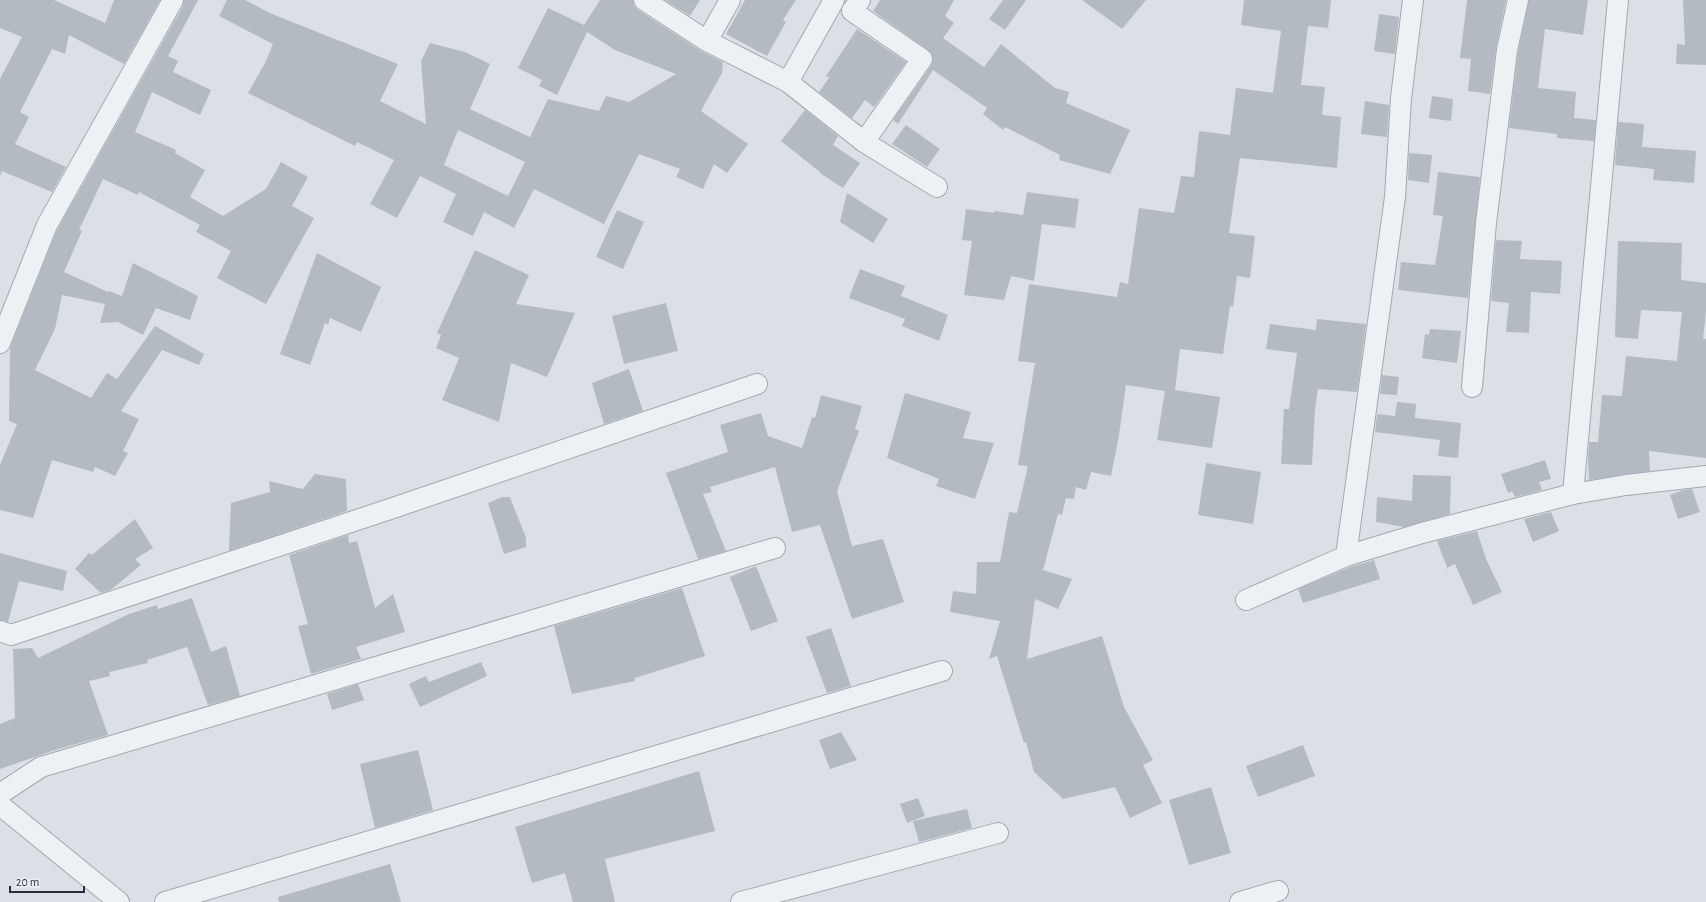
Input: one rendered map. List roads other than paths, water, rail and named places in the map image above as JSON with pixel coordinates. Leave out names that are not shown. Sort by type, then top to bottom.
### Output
[{"type":"street","points":[[0,343],[47,225],[173,0]]},
{"type":"street","points":[[644,0],[707,41],[788,82],[864,142],[937,187]]},
{"type":"street","points":[[707,41],[730,0]]},
{"type":"street","points":[[788,82],[834,0]]},
{"type":"street","points":[[860,0],[852,11],[922,59],[864,142]]},
{"type":"street","points":[[1346,556],[1395,197],[1401,98],[1413,0]]},
{"type":"street","points":[[1472,387],[1486,224],[1507,50],[1518,0]]},
{"type":"street","points":[[1573,494],[1618,0]]},
{"type":"street","points":[[0,631],[11,635],[757,384]]},
{"type":"street","points":[[1246,600],[1346,556],[1422,533],[1573,494],[1626,485],[1706,476]]},
{"type":"street","points":[[0,794],[41,767],[775,548]]},
{"type":"street","points":[[165,902],[942,671]]},
{"type":"street","points":[[0,805],[119,902]]},
{"type":"street","points":[[741,902],[998,833]]},
{"type":"street","points":[[1240,902],[1278,891]]}]
